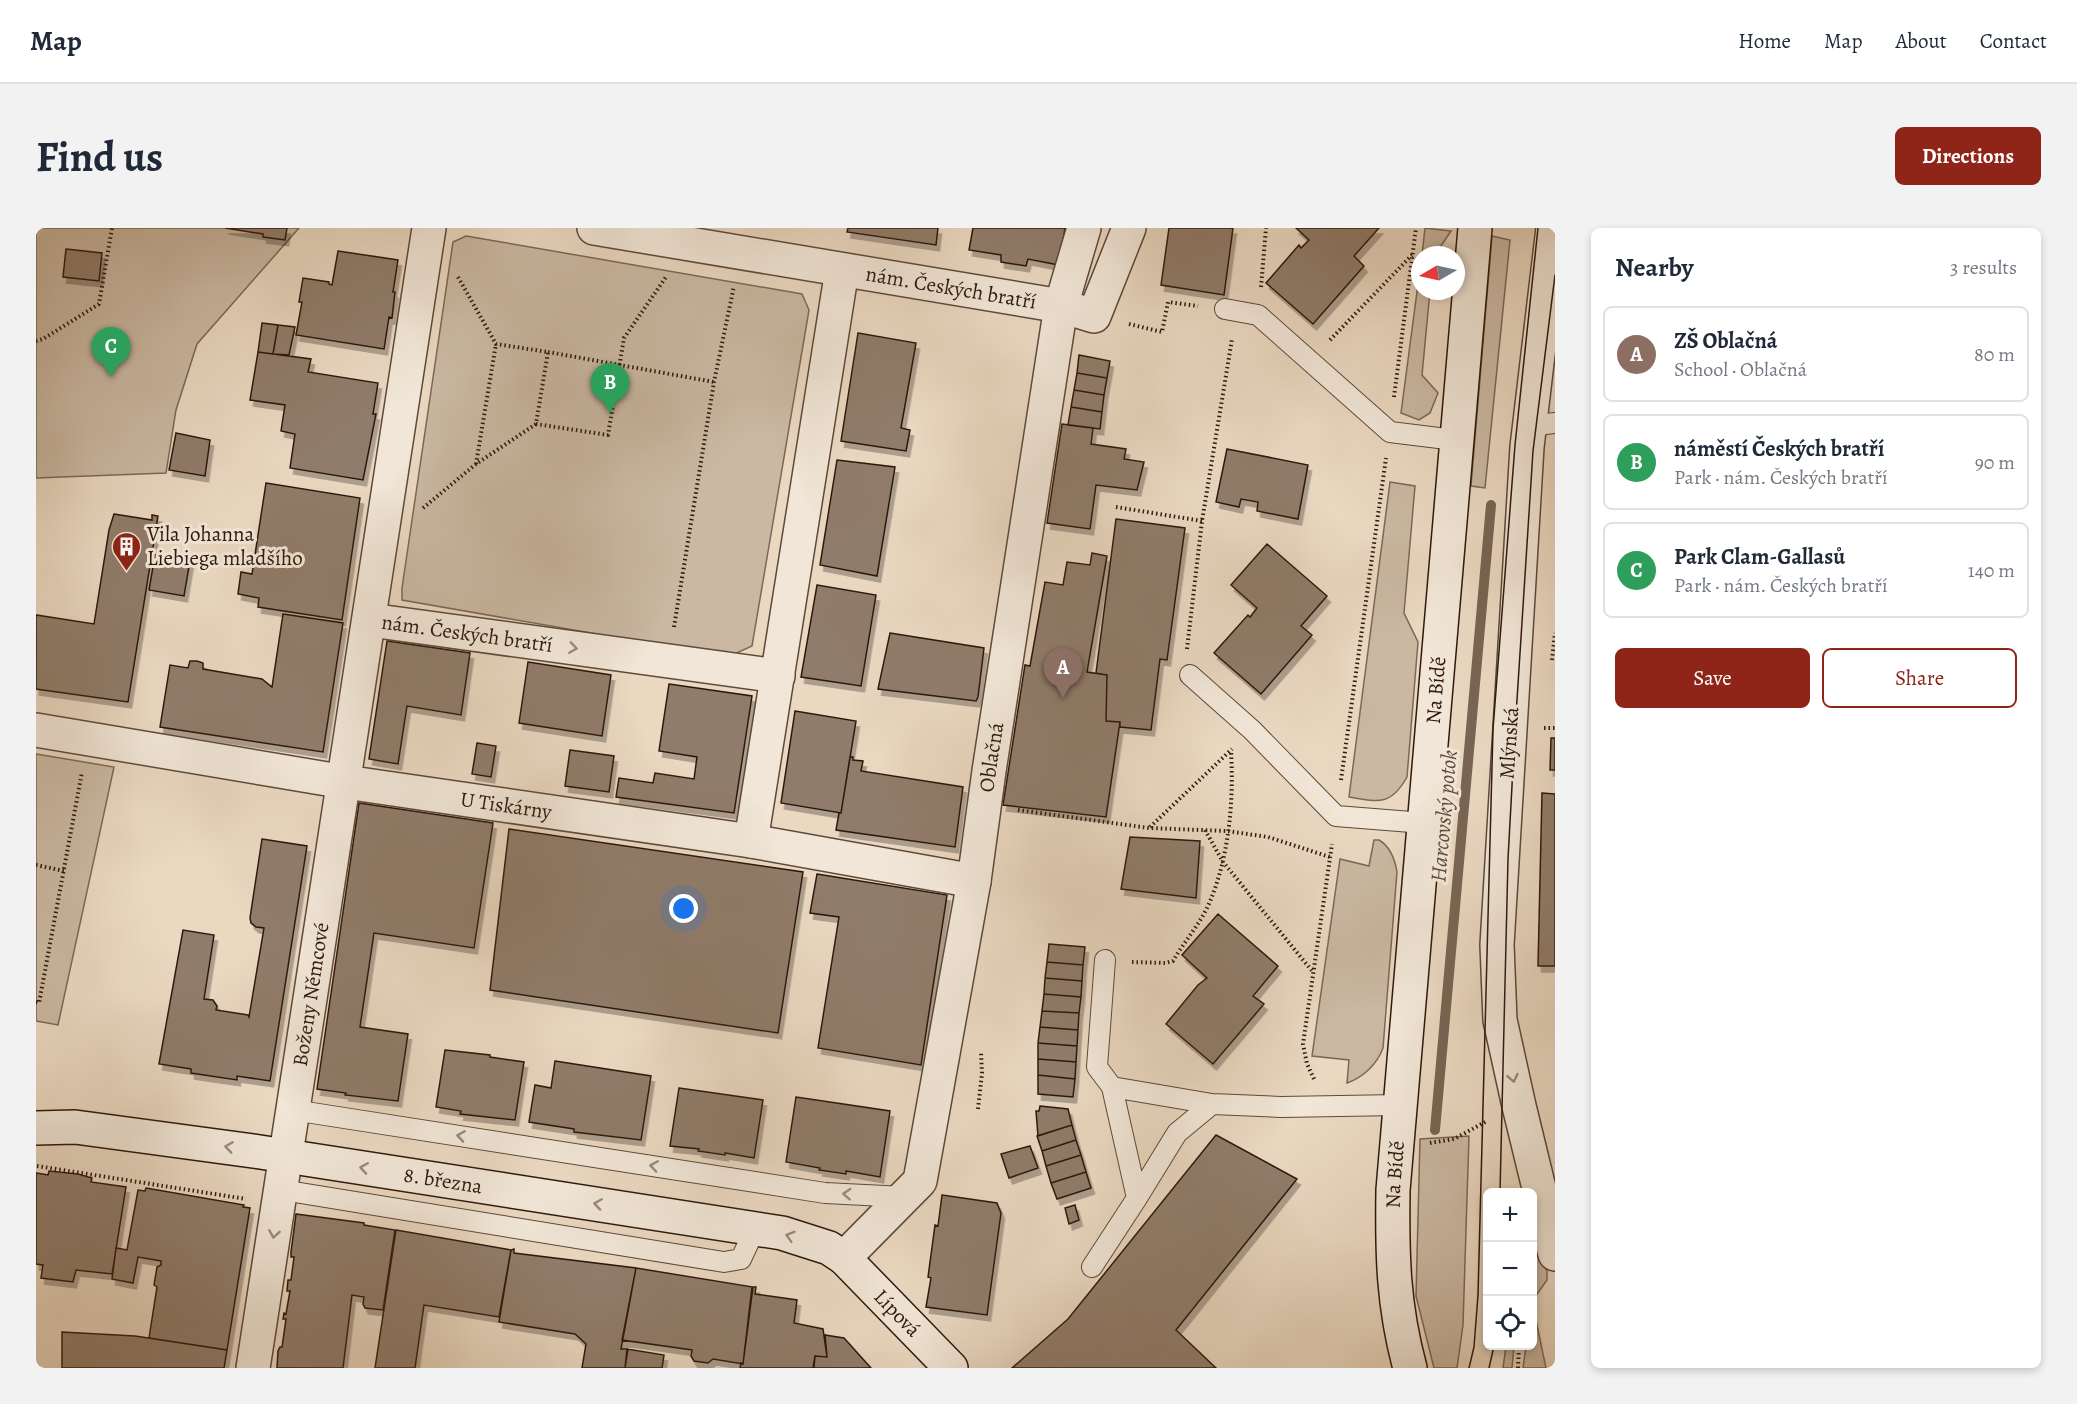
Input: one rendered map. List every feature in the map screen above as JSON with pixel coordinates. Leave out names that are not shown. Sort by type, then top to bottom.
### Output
[{"type":"street","name":"nám. Českých bratří","points":[[594,228],[1060,306],[1094,316]]},
{"type":"street","name":"Oblačná","points":[[844,1258],[920,1181],[975,881],[989,771],[1060,306],[1084,228]]},
{"type":"street","points":[[1094,316],[1129,228]]},
{"type":"street","name":"Na Bídě","points":[[1410,1368],[1397,1312],[1392,1252],[1393,1190],[1455,440],[1475,228]]},
{"type":"street","name":"Mlýnská","points":[[1553,228],[1542,424],[1497,945],[1500,1020],[1555,1254]]},
{"type":"street","name":"nám. Českých bratří","points":[[427,244],[370,620],[778,676]]},
{"type":"street","name":"nám. Českých bratří","points":[[752,841],[842,270]]},
{"type":"street","name":"Boženy Němcové","points":[[253,1368],[370,620]]},
{"type":"street","name":"U Tiskárny","points":[[36,730],[345,782],[752,841],[975,881]]},
{"type":"street","name":"8. března","points":[[36,1128],[75,1127],[287,1156],[755,1229],[791,1236],[829,1248],[844,1258]]},
{"type":"street","name":"Lípová","points":[[844,1258],[951,1368]]},
{"type":"lane","points":[[1231,310],[1258,315],[1390,432],[1455,440]]},
{"type":"lane","points":[[1190,675],[1252,730],[1336,816],[1424,823]]},
{"type":"lane","points":[[1104,960],[1097,1067],[1112,1088],[1137,1198]]},
{"type":"lane","points":[[1112,1088],[1212,1104],[1281,1107],[1400,1105]]},
{"type":"lane","points":[[1092,1267],[1177,1133],[1212,1104]]},
{"type":"lane","points":[[293,1110],[825,1193],[905,1197]]},
{"type":"lane","points":[[282,1190],[724,1262],[741,1259],[755,1229]]},
{"type":"path","points":[[36,341],[43,339],[99,304],[112,228]]},
{"type":"path","points":[[1258,315],[1266,228]]},
{"type":"path","points":[[1414,246],[1416,228]]},
{"type":"path","points":[[386,513],[413,517],[476,464],[536,424],[608,435],[624,338],[671,270],[675,242]]},
{"type":"path","points":[[427,244],[450,263],[496,344],[476,464]]},
{"type":"path","points":[[675,624],[714,382],[740,253]]},
{"type":"path","points":[[1310,361],[1411,256]]},
{"type":"path","points":[[1317,1085],[1307,1064],[1303,1044],[1411,269]]},
{"type":"path","points":[[1094,316],[1162,332],[1168,302],[1231,310],[1186,651],[1190,675]]},
{"type":"path","points":[[496,344],[714,382]]},
{"type":"path","points":[[536,424],[548,352]]},
{"type":"path","points":[[1116,507],[1202,521]]},
{"type":"path","points":[[1149,828],[1252,730]]},
{"type":"path","points":[[36,1002],[39,1003],[88,739]]},
{"type":"path","points":[[1104,960],[1165,963],[1173,961],[1207,906],[1223,862],[1232,780],[1231,751]]},
{"type":"path","points":[[1011,809],[1149,828],[1227,831],[1268,837],[1330,857]]},
{"type":"path","points":[[1205,830],[1223,862],[1313,973]]},
{"type":"path","points":[[36,865],[64,871]]},
{"type":"path","points":[[1397,1139],[1426,1143],[1454,1139],[1483,1122],[1503,1116],[1519,1106]]},
{"type":"path","points":[[36,1166],[250,1200]]},
{"type":"path","points":[[1518,1368],[1519,1350]]},
{"type":"shaded area","points":[[36,228],[299,228],[197,344],[176,410],[166,473],[36,478]]},
{"type":"shaded area","points":[[1425,228],[1451,231],[1441,246],[1423,246]]},
{"type":"shaded area","points":[[466,236],[802,294],[809,310],[752,646],[728,657],[402,600],[453,242]]},
{"type":"shaded area","points":[[1492,236],[1510,240],[1485,488],[1471,486]]},
{"type":"shaded area","points":[[1416,300],[1429,300],[1422,375],[1438,393],[1430,413],[1419,420],[1401,413]]},
{"type":"shaded area","points":[[1390,482],[1415,486],[1404,613],[1418,642],[1407,777],[1395,793],[1376,801],[1349,797]]},
{"type":"shaded area","points":[[36,754],[114,767],[58,1025],[36,1021]]},
{"type":"shaded area","points":[[1374,840],[1379,840],[1389,850],[1394,858],[1397,872],[1383,1048],[1369,1069],[1347,1083],[1349,1060],[1312,1056],[1340,859],[1369,866]]},
{"type":"shaded area","points":[[1469,1136],[1463,1325],[1457,1368],[1434,1368],[1416,1296],[1420,1139]]},
{"type":"shaded area","points":[[1537,1231],[1547,1272],[1547,1280],[1537,1294]]},
{"type":"shaded area","points":[[1537,1325],[1546,1368],[1523,1368],[1525,1350],[1537,1350]]},
{"type":"shaded area","points":[[1505,1350],[1514,1350],[1512,1368],[1503,1368]]},
{"type":"building","points":[[225,228],[287,228],[285,240]]},
{"type":"building","points":[[848,228],[938,228],[936,245],[847,232]]},
{"type":"building","points":[[973,228],[1065,228],[1059,265],[1028,259],[1026,266],[1001,262],[1001,255],[969,250]]},
{"type":"building","points":[[1169,228],[1233,228],[1224,295],[1161,285]]},
{"type":"building","points":[[1296,228],[1379,228],[1354,256],[1364,266],[1313,324],[1266,283],[1299,245],[1301,248],[1309,240]]},
{"type":"building","points":[[66,249],[102,253],[99,281],[63,277]]},
{"type":"building","points":[[338,251],[398,260],[392,318],[389,317],[384,349],[296,335],[302,302],[299,302],[303,278],[329,282],[332,285]]},
{"type":"building","points":[[262,323],[278,325],[273,354],[258,352]]},
{"type":"building","points":[[278,325],[295,327],[289,355],[273,354]]},
{"type":"building","points":[[858,333],[916,343],[901,428],[910,430],[906,451],[841,441]]},
{"type":"building","points":[[258,352],[311,359],[308,372],[378,383],[373,414],[376,414],[363,480],[290,468],[295,434],[281,431],[285,405],[250,400]]},
{"type":"building","points":[[1079,355],[1110,361],[1107,378],[1077,373]]},
{"type":"building","points":[[1077,373],[1107,378],[1104,395],[1074,390]]},
{"type":"building","points":[[1074,390],[1104,395],[1102,412],[1071,407]]},
{"type":"building","points":[[1071,407],[1102,412],[1100,429],[1068,425]]},
{"type":"building","points":[[1062,424],[1093,428],[1091,444],[1126,449],[1124,459],[1144,462],[1137,490],[1096,485],[1090,529],[1047,523]]},
{"type":"building","points":[[176,433],[210,440],[205,476],[169,470]]},
{"type":"building","points":[[1227,449],[1308,465],[1298,519],[1257,511],[1258,502],[1241,499],[1239,507],[1216,502]]},
{"type":"building","points":[[837,460],[895,467],[877,576],[820,565]]},
{"type":"building","points":[[266,483],[360,498],[342,620],[258,607],[259,598],[238,594],[241,572],[252,574]]},
{"type":"building","name":"Vila Johanna Liebiega mladšího","points":[[114,514],[152,520],[152,515],[158,516],[128,702],[36,689],[36,615],[94,624],[109,530]]},
{"type":"building","points":[[1116,519],[1185,528],[1167,660],[1160,659],[1151,730],[1120,727],[1120,722],[1106,721],[1107,675],[1096,673]]},
{"type":"building","points":[[1267,544],[1327,596],[1301,626],[1312,635],[1261,694],[1214,653],[1257,608],[1231,585]]},
{"type":"building","points":[[1092,553],[1107,556],[1087,672],[1107,675],[1106,721],[1120,722],[1106,817],[1003,805],[1025,665],[1030,666],[1045,582],[1063,585],[1067,562],[1090,565]]},
{"type":"building","points":[[155,555],[190,561],[184,596],[149,590]]},
{"type":"building","points":[[817,585],[876,595],[861,686],[801,677]]},
{"type":"building","points":[[283,614],[343,623],[323,752],[160,727],[170,665],[188,668],[190,661],[197,661],[203,663],[203,669],[262,679],[272,687]]},
{"type":"building","points":[[890,633],[984,648],[976,701],[878,689]]},
{"type":"building","points":[[387,641],[470,653],[461,715],[407,706],[398,764],[369,759]]},
{"type":"building","points":[[528,662],[611,675],[602,736],[519,723]]},
{"type":"building","points":[[669,684],[752,696],[734,813],[616,797],[619,778],[653,783],[655,773],[694,779],[697,757],[659,751]]},
{"type":"building","points":[[795,711],[856,721],[841,813],[781,803]]},
{"type":"building","points":[[1551,738],[1555,738],[1555,770],[1550,770]]},
{"type":"building","points":[[477,743],[496,746],[491,777],[472,774]]},
{"type":"building","points":[[570,750],[614,756],[609,792],[565,786]]},
{"type":"building","points":[[850,757],[853,757],[853,760],[863,761],[861,771],[963,787],[955,847],[836,830]]},
{"type":"building","points":[[1542,793],[1555,794],[1555,966],[1538,966]]},
{"type":"building","points":[[359,803],[493,823],[474,948],[374,933],[360,1027],[408,1034],[398,1101],[345,1095],[346,1093],[317,1089]]},
{"type":"building","points":[[509,829],[803,872],[778,1033],[490,990]]},
{"type":"building","points":[[1130,837],[1200,841],[1196,898],[1121,889]]},
{"type":"building","points":[[262,839],[307,846],[270,1081],[237,1076],[237,1080],[191,1073],[191,1069],[159,1064],[183,930],[214,935],[204,999],[213,1000],[217,1006],[216,1010],[249,1017],[264,928],[256,927],[251,923],[250,918]]},
{"type":"building","points":[[817,874],[947,895],[921,1065],[818,1048],[839,917],[810,913]]},
{"type":"building","points":[[1218,914],[1278,966],[1253,996],[1264,1004],[1213,1064],[1166,1024],[1198,985],[1207,978],[1182,955]]},
{"type":"building","points":[[1049,944],[1085,947],[1083,965],[1047,962]]},
{"type":"building","points":[[1047,962],[1083,965],[1082,981],[1045,978]]},
{"type":"building","points":[[1045,978],[1082,981],[1081,997],[1044,994]]},
{"type":"building","points":[[1044,994],[1081,997],[1079,1013],[1042,1011]]},
{"type":"building","points":[[1042,1011],[1079,1013],[1078,1030],[1040,1027]]},
{"type":"building","points":[[1040,1027],[1078,1030],[1077,1046],[1038,1043]]},
{"type":"building","points":[[1038,1043],[1077,1046],[1076,1062],[1038,1059]]},
{"type":"building","points":[[445,1050],[490,1055],[490,1057],[524,1062],[515,1120],[460,1114],[461,1111],[436,1107]]},
{"type":"building","points":[[1038,1059],[1076,1062],[1075,1079],[1038,1075]]},
{"type":"building","points":[[555,1061],[651,1076],[641,1140],[574,1132],[574,1129],[529,1122],[535,1085],[551,1088]]},
{"type":"building","points":[[1038,1075],[1075,1079],[1073,1097],[1038,1094]]},
{"type":"building","points":[[679,1088],[763,1100],[754,1158],[670,1146]]},
{"type":"building","points":[[796,1097],[890,1111],[880,1177],[846,1171],[846,1174],[819,1170],[820,1168],[786,1162]]},
{"type":"building","points":[[1040,1106],[1068,1109],[1072,1125],[1038,1136],[1036,1111],[1039,1111]]},
{"type":"building","points":[[1072,1125],[1076,1140],[1042,1151],[1037,1136]]},
{"type":"building","points":[[1216,1135],[1297,1179],[1176,1330],[1216,1368],[1012,1368],[1068,1319]]},
{"type":"building","points":[[1076,1140],[1081,1155],[1046,1166],[1042,1151]]},
{"type":"building","points":[[1030,1146],[1038,1168],[1009,1178],[1001,1154]]},
{"type":"building","points":[[1081,1155],[1086,1172],[1051,1183],[1046,1166]]},
{"type":"building","points":[[49,1171],[78,1174],[92,1178],[91,1182],[126,1187],[112,1274],[76,1270],[73,1282],[41,1278],[43,1265],[36,1264],[36,1173],[48,1175]]},
{"type":"building","points":[[1086,1172],[1091,1188],[1057,1199],[1051,1183]]},
{"type":"building","points":[[146,1188],[244,1205],[243,1207],[250,1208],[227,1350],[149,1338],[157,1287],[154,1285],[157,1267],[161,1265],[161,1261],[138,1257],[133,1283],[112,1279],[116,1248],[127,1250],[138,1190],[145,1191]]},
{"type":"building","points":[[942,1195],[997,1203],[1001,1213],[987,1315],[926,1307],[931,1278],[928,1277],[935,1225],[938,1226]]},
{"type":"building","points":[[1075,1205],[1079,1220],[1069,1224],[1065,1208]]},
{"type":"building","points":[[296,1214],[364,1223],[364,1225],[395,1230],[383,1310],[365,1308],[364,1297],[352,1295],[343,1368],[277,1368],[278,1351],[282,1347],[286,1319],[283,1319],[284,1313],[286,1314],[290,1291],[287,1291],[294,1257],[291,1257],[291,1252]]},
{"type":"building","points":[[396,1230],[511,1250],[499,1317],[424,1305],[415,1368],[375,1368]]},
{"type":"building","points":[[514,1249],[514,1253],[636,1268],[621,1349],[628,1349],[625,1368],[582,1368],[586,1344],[575,1334],[499,1322],[511,1250]]},
{"type":"building","points":[[636,1268],[753,1287],[743,1364],[713,1359],[708,1363],[694,1361],[691,1356],[692,1350],[622,1340]]},
{"type":"building","points":[[752,1287],[756,1287],[755,1294],[797,1300],[794,1323],[823,1329],[827,1357],[815,1356],[813,1368],[740,1368],[741,1363],[743,1364]]},
{"type":"building","points":[[62,1332],[135,1336],[227,1350],[224,1368],[62,1368]]},
{"type":"building","points":[[825,1335],[844,1338],[871,1368],[814,1368],[815,1356],[827,1357]]},
{"type":"building","points":[[627,1349],[664,1355],[662,1368],[625,1368]]},
{"type":"waterway","name":"Harcovský potok","points":[[1435,1130],[1491,505]]},
{"type":"tram line","points":[[1469,1368],[1474,1347],[1478,1295],[1493,729],[1515,445],[1538,228]]},
{"type":"tram line","points":[[1500,1188],[1508,859],[1515,731],[1533,451],[1555,275]]},
{"type":"tram line","points":[[1489,1368],[1493,1350]]},
{"type":"place","name":"Park Clam-Gallasů","points":[[111,377]]},
{"type":"place","name":"náměstí Českých bratří","points":[[610,413]]},
{"type":"place","name":"Vila Johanna Liebiega mladšího","points":[[126,572]]},
{"type":"place","name":"ZŠ Oblačná","points":[[1063,698]]}]
